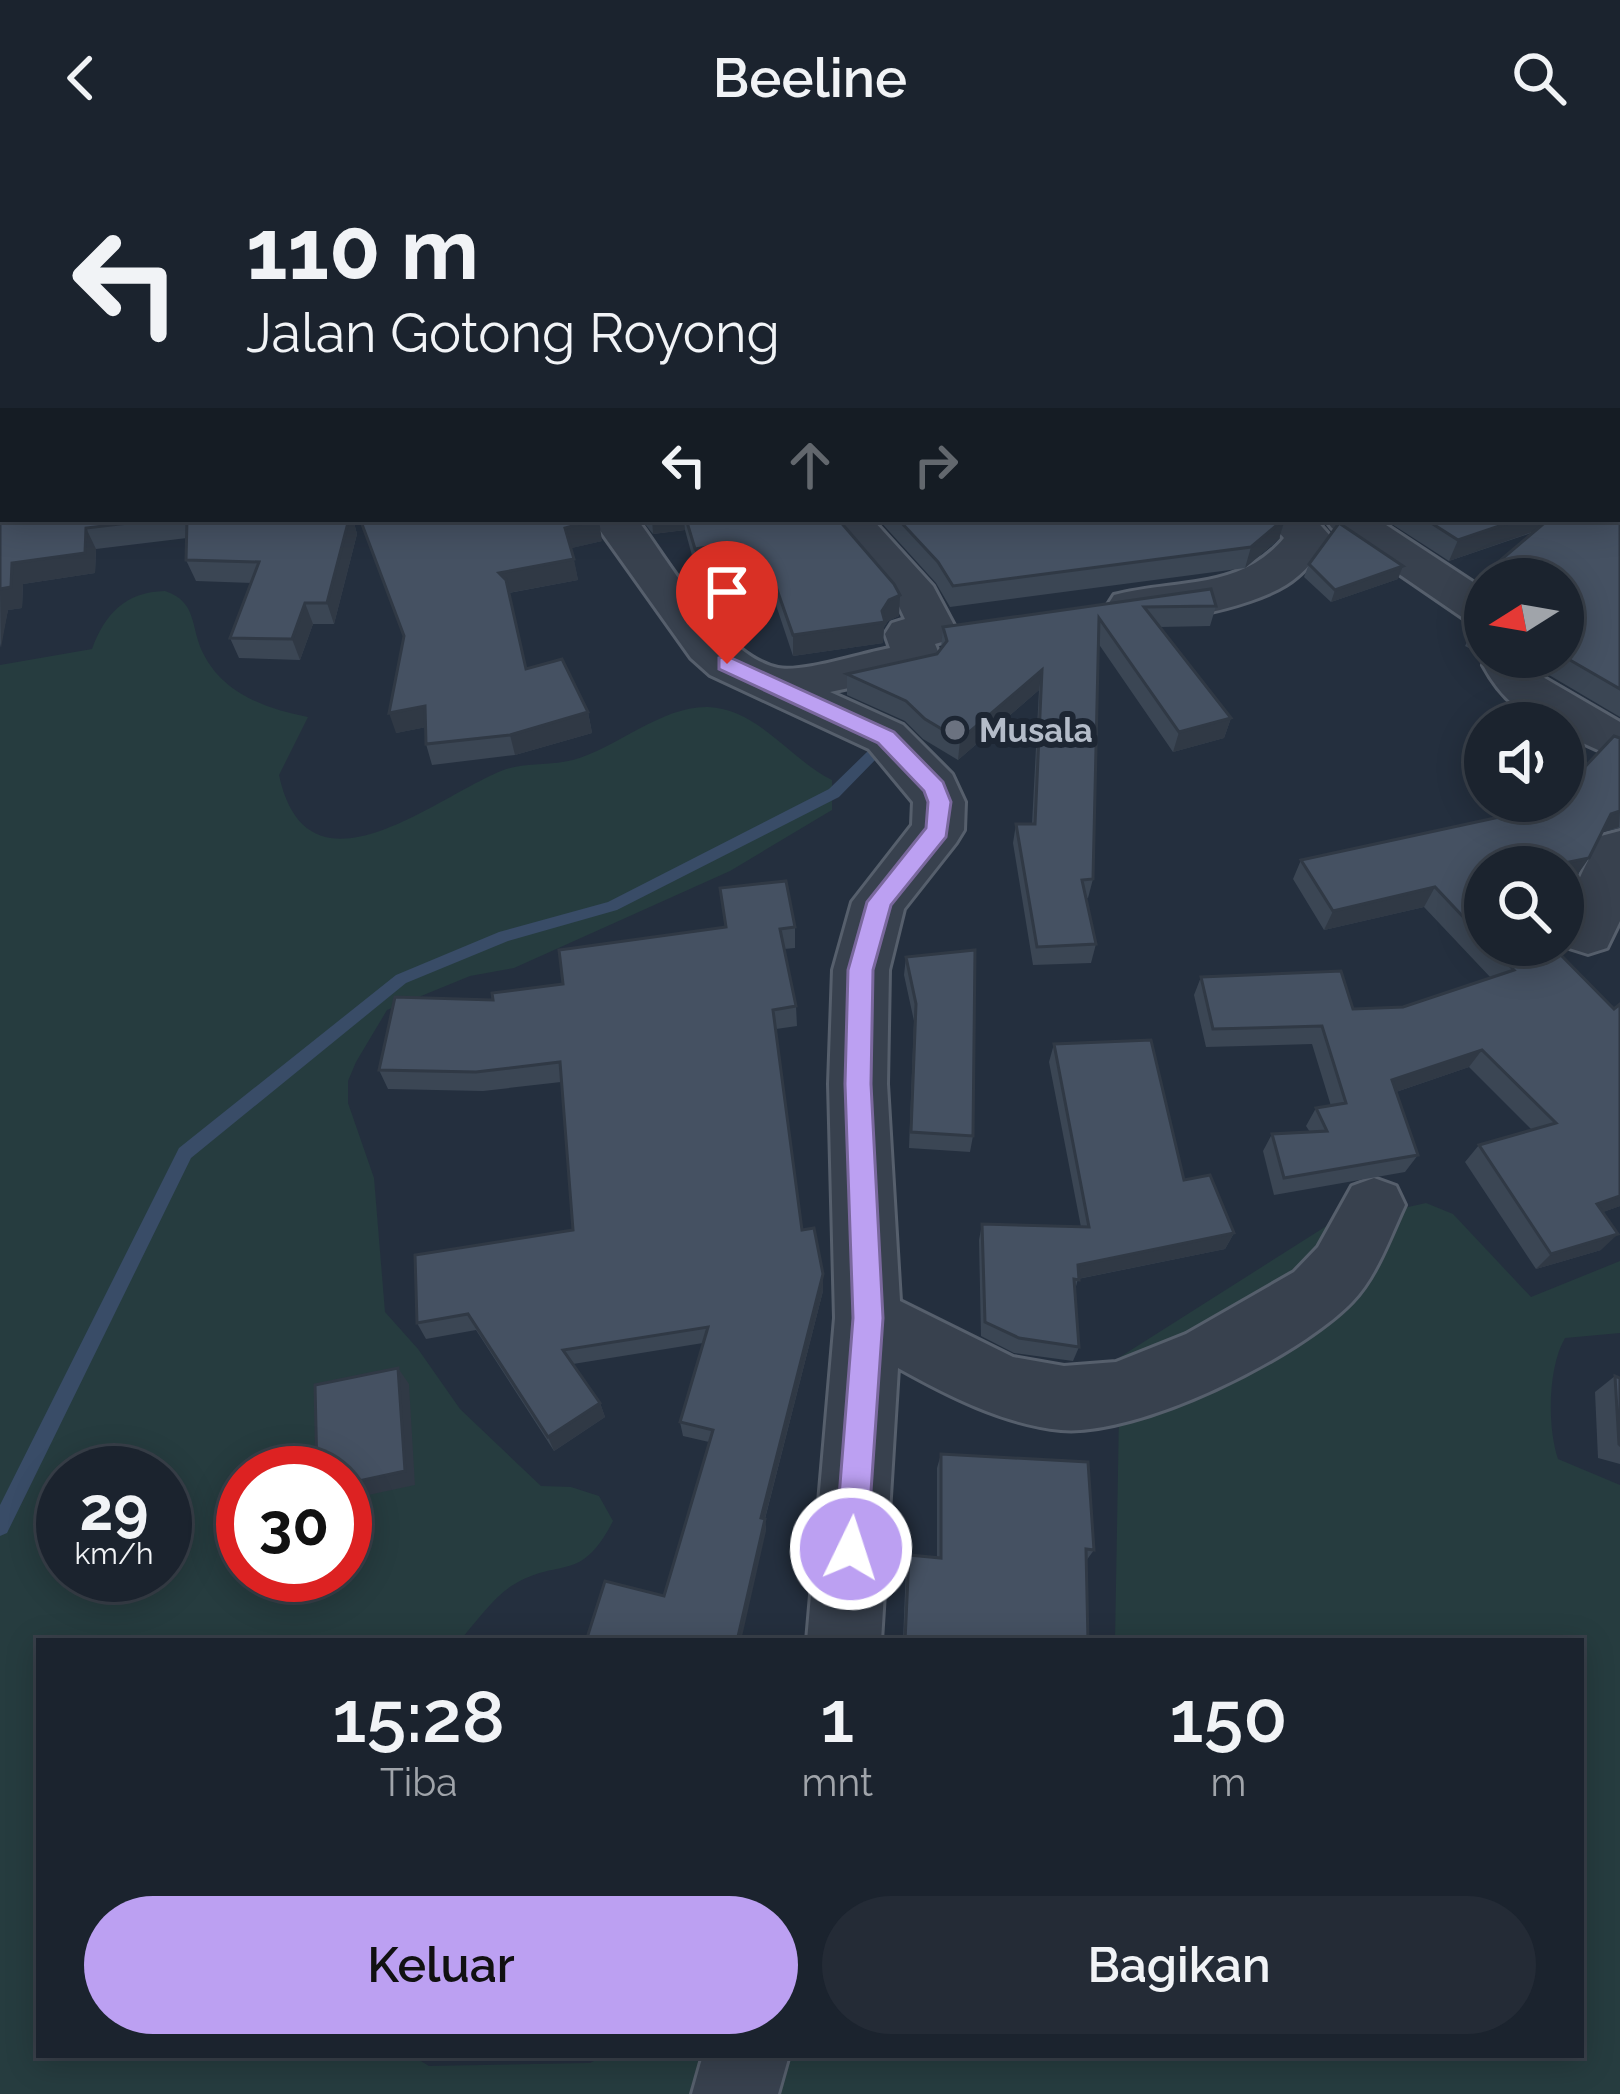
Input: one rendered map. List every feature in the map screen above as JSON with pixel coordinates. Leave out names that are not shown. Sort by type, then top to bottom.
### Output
[{"type":"street","points":[[616,522],[708,647],[727,664],[886,737],[934,788],[939,802],[938,830],[880,902],[861,970],[858,1084],[868,1318],[844,1638]]},
{"type":"street","points":[[772,687],[916,659],[908,634],[951,627],[851,522]]},
{"type":"street","points":[[1081,611],[1257,585],[1275,576],[1306,543],[1309,537],[1292,522]]},
{"type":"street","points":[[1352,522],[1464,597]]},
{"type":"street","points":[[1513,678],[1620,743]]},
{"type":"street","points":[[1588,933],[1620,850]]},
{"type":"street","points":[[827,1068],[822,970],[833,929],[855,884],[883,877],[900,879]]},
{"type":"street","points":[[868,1318],[970,1371],[1033,1394],[1089,1399],[1134,1391],[1165,1382],[1269,1325],[1331,1281],[1374,1205]]},
{"type":"street","points":[[735,2094],[745,2058]]},
{"type":"green space","points":[[151,592],[176,596],[192,616],[203,653],[222,679],[262,704],[308,717],[279,775],[294,814],[316,834],[344,839],[375,833],[501,771],[573,760],[673,713],[708,707],[743,716],[832,780],[832,810],[730,871],[514,968],[470,976],[387,1010],[348,1081],[348,1103],[374,1178],[385,1312],[460,1409],[541,1486],[571,1487],[599,1496],[613,1521],[580,1562],[513,1585],[462,1638],[36,1638],[36,2058],[416,2058],[429,2066],[590,2063],[600,2058],[1584,2058],[1584,1638],[1115,1638],[1120,1357],[1328,1225],[1426,1203],[1453,1214],[1531,1297],[1620,1261],[1620,1333],[1565,1338],[1552,1380],[1551,1414],[1558,1459],[1620,1485],[1620,2094],[0,2094],[0,665],[92,649],[103,625],[128,601]]},
{"type":"building","points":[[0,522],[137,522],[86,528],[85,553],[12,563],[11,587],[0,589]]},
{"type":"building","points":[[187,522],[348,522],[327,603],[305,603],[292,639],[230,638],[259,562],[186,560]]},
{"type":"building","points":[[361,522],[587,522],[565,528],[574,559],[499,573],[506,580],[526,669],[562,659],[588,712],[510,735],[426,744],[425,706],[389,713],[404,636]]},
{"type":"building","points":[[687,522],[841,522],[900,595],[882,611],[885,622],[793,635],[775,584],[728,591],[714,546],[695,549]]},
{"type":"building","points":[[901,522],[1280,522],[1251,547],[953,586]]},
{"type":"building","points":[[1430,522],[1511,522],[1458,540]]},
{"type":"building","points":[[1545,522],[1620,522],[1620,689],[1584,668],[1584,558],[1503,558]]},
{"type":"building","points":[[1339,523],[1403,566],[1335,590],[1309,564]]},
{"type":"building","points":[[1211,589],[1216,606],[1144,607],[1231,718],[1179,732],[1099,618],[1093,879],[1082,880],[1096,944],[1037,947],[1016,824],[1035,824],[1042,670],[960,740],[906,701],[847,674],[937,654],[947,641],[943,627]]},
{"type":"building","points":[[1614,736],[1620,738],[1620,811],[1611,814],[1589,858],[1584,859],[1584,846],[1464,846],[1464,918],[1435,887],[1333,911],[1301,860],[1476,822],[1584,822],[1584,768]]},
{"type":"building","points":[[786,881],[795,927],[780,929],[796,1006],[773,1010],[802,1230],[814,1228],[823,1274],[761,1518],[765,1519],[738,1638],[587,1638],[605,1581],[664,1596],[713,1430],[680,1422],[708,1327],[563,1350],[600,1403],[548,1437],[468,1314],[417,1323],[415,1255],[573,1230],[560,1062],[476,1072],[379,1070],[395,997],[493,1000],[492,993],[563,984],[559,950],[726,927],[720,888]]},
{"type":"building","points":[[975,950],[973,1136],[911,1132],[916,1004],[906,957]]},
{"type":"building","points":[[1510,966],[1572,966],[1614,1009],[1620,1004],[1620,1196],[1597,1204],[1618,1234],[1551,1254],[1479,1145],[1556,1123],[1482,1050],[1392,1080],[1418,1155],[1284,1178],[1272,1134],[1327,1131],[1316,1108],[1346,1103],[1322,1026],[1213,1029],[1201,977],[1341,971],[1353,1009],[1403,1007],[1514,970]]},
{"type":"building","points":[[1151,1040],[1184,1180],[1210,1175],[1234,1233],[1078,1265],[1079,1280],[1074,1279],[1079,1347],[1019,1338],[985,1322],[982,1224],[1089,1227],[1054,1044]]},
{"type":"building","points":[[398,1368],[405,1471],[372,1478],[372,1446],[316,1446],[315,1385]]},
{"type":"building","points":[[1615,1376],[1620,1378],[1620,1445],[1619,1444]]},
{"type":"building","points":[[941,1454],[1088,1462],[1094,1550],[1086,1549],[1088,1638],[905,1638],[909,1555],[941,1558]]},
{"type":"waterway","points":[[0,1526],[185,1153],[401,979],[504,936],[612,906],[834,793],[874,753]]},
{"type":"place","name":"Musala","points":[[955,730]]},
{"type":"route","points":[[727,664],[886,737],[921,772],[939,802],[938,830],[880,902],[861,970],[858,1084],[868,1318],[851,1549]]}]
